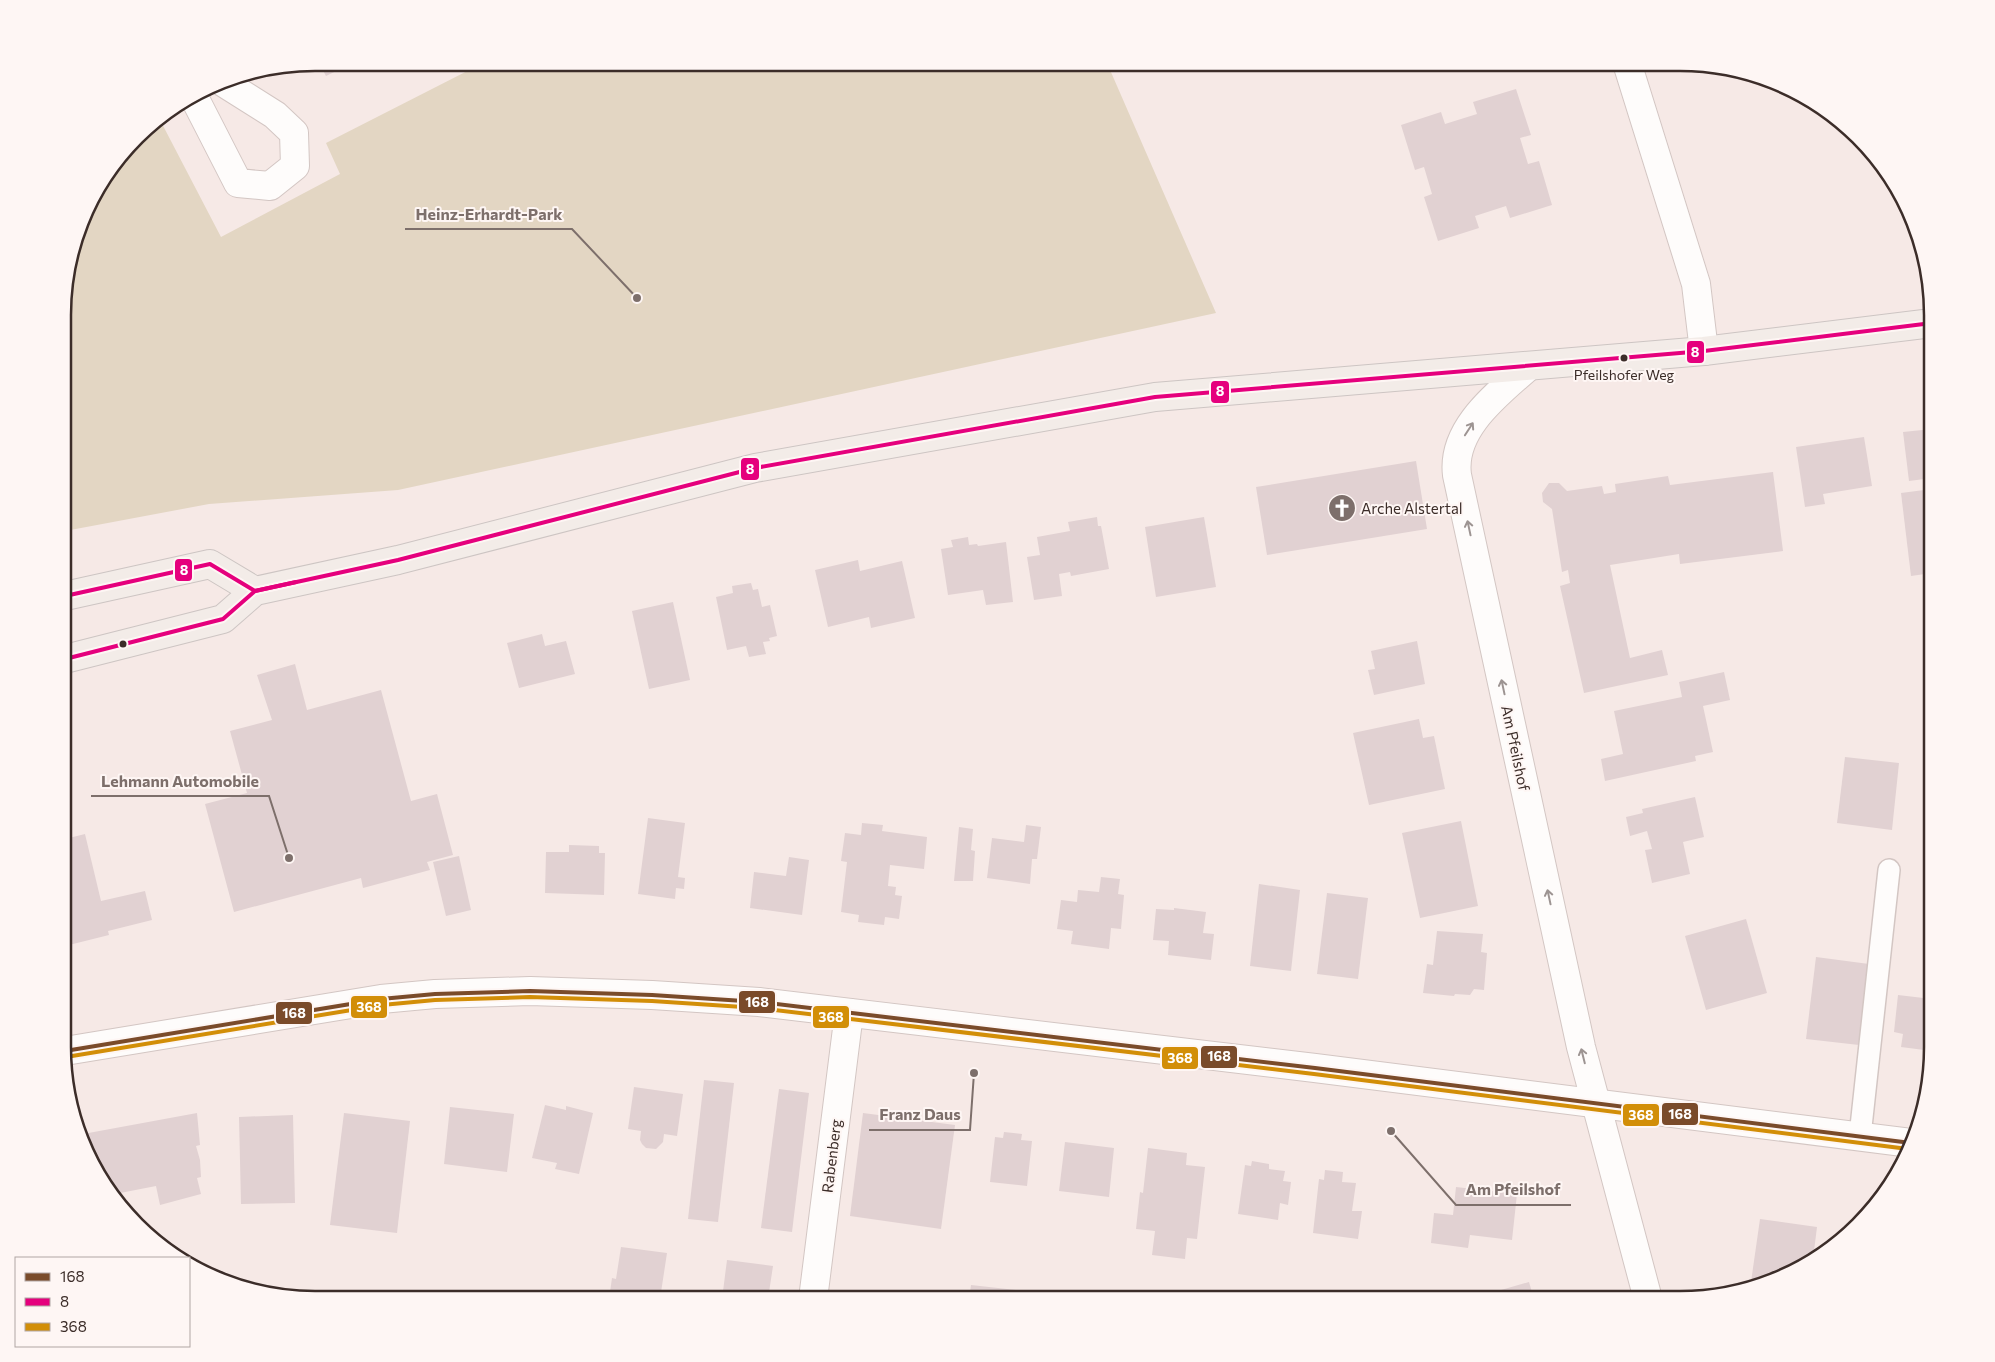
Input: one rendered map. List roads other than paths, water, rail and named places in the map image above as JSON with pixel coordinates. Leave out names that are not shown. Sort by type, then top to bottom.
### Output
[{"type":"main road","points":[[71,657],[223,618],[255,591],[398,560],[755,468],[1155,397],[1704,351],[1924,324]]},
{"type":"main road","points":[[71,595],[210,564],[255,591]]},
{"type":"street","points":[[1629,71],[1696,284],[1704,351]]},
{"type":"street","points":[[197,102],[238,183],[270,186],[295,166],[294,133],[275,115],[230,87]]},
{"type":"street","name":"Am Pfeilshof","points":[[1529,366],[1481,411],[1465,436],[1458,451],[1456,464],[1579,1038],[1646,1291]]},
{"type":"street","points":[[71,1050],[351,1004],[435,994],[530,991],[652,995],[759,1002],[1905,1141]]},
{"type":"street","name":"Rabenberg","points":[[814,1291],[849,1013]]},
{"type":"lane","points":[[1860,1136],[1889,870]]},
{"type":"place","name":"Heinz-Erhardt-Park","points":[[637,298]]},
{"type":"place","name":"Pfeilshofer Weg","points":[[1624,358]]},
{"type":"place","name":"Arche Alstertal","points":[[1342,508]]},
{"type":"place","name":"Lehmann Automobile","points":[[289,858]]},
{"type":"place","name":"Franz Daus","points":[[974,1073]]},
{"type":"place","name":"Am Pfeilshof","points":[[1391,1131]]}]
